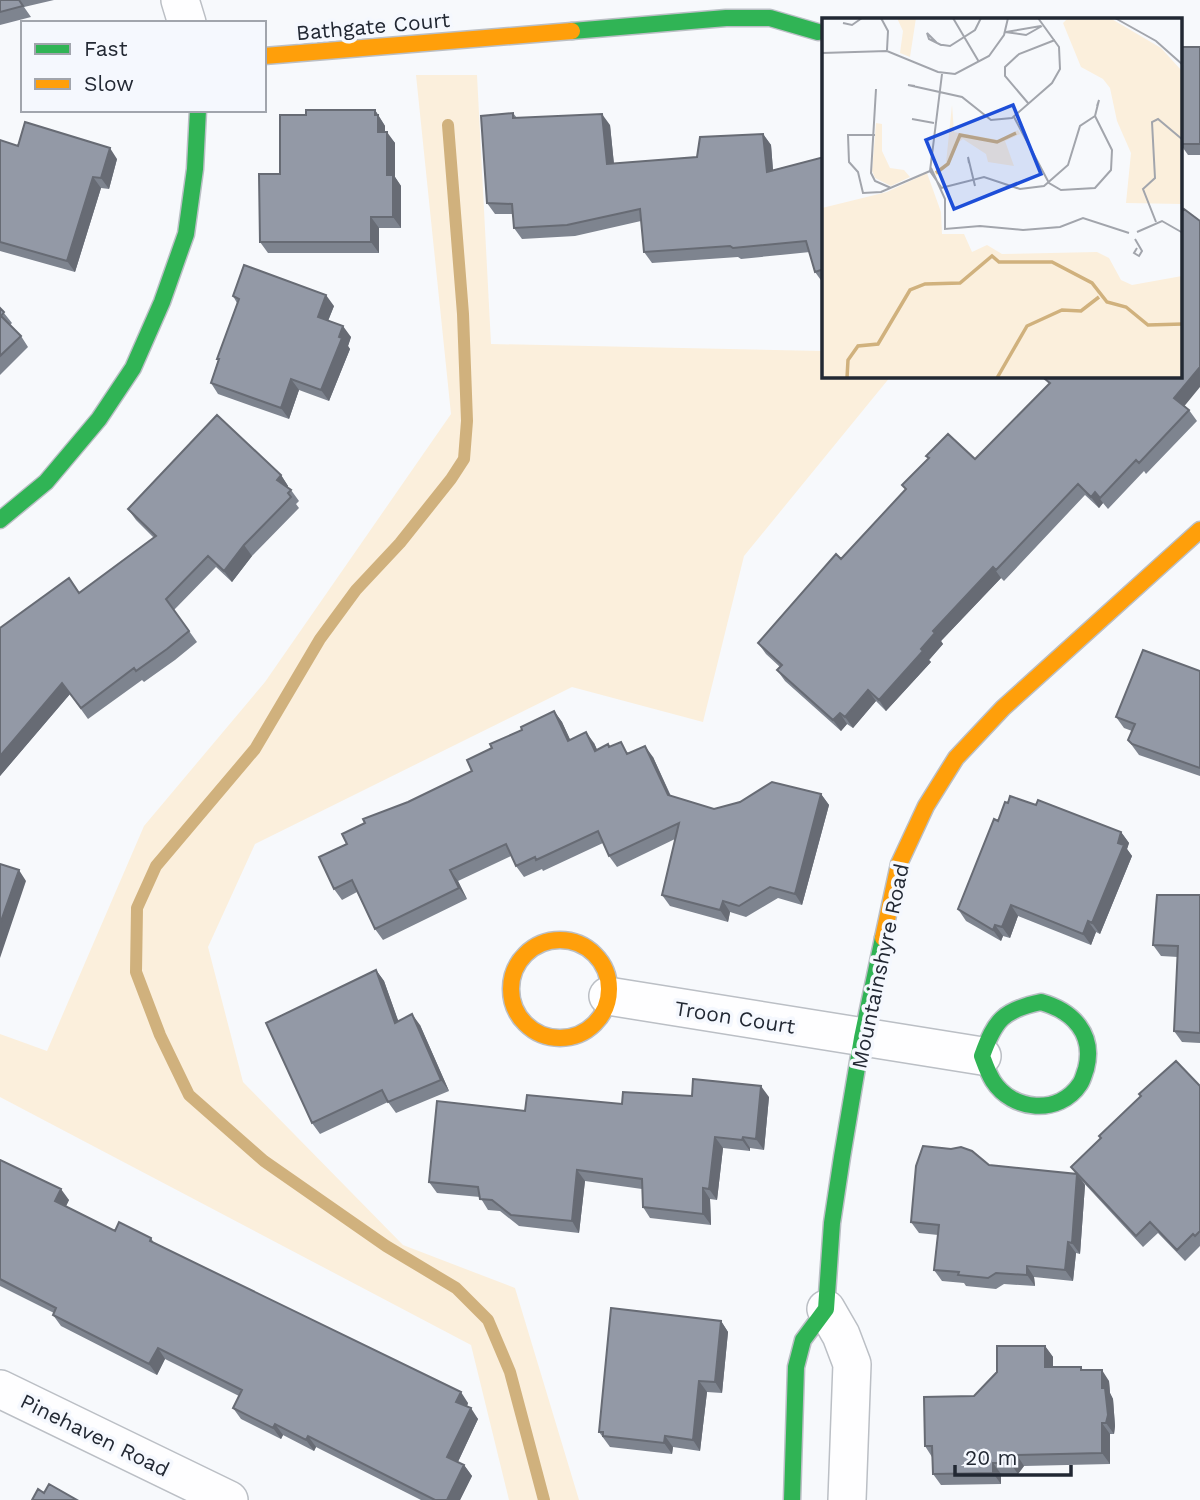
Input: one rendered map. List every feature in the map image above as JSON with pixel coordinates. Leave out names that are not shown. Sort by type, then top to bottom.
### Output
[{"type":"street","points":[[180,0],[186,21]]},
{"type":"street","name":"Bathgate Court","points":[[266,56],[726,18],[770,18],[818,32]]},
{"type":"street","points":[[0,520],[46,482],[99,419],[133,368],[162,302],[186,234],[195,169],[198,112]]},
{"type":"street","name":"Mountainshyre Road","points":[[826,1309],[832,1223],[862,1038],[899,864],[926,806],[956,758],[1003,708],[1200,530]]},
{"type":"street","points":[[554,940],[565,941],[582,946],[603,965],[608,979],[608,996],[600,1017],[588,1030],[573,1037],[550,1038],[528,1027],[517,1013],[511,995],[512,978],[527,953],[554,940]]},
{"type":"street","name":"Troon Court","points":[[608,996],[982,1056]]},
{"type":"street","points":[[1041,1002],[1053,1004],[1069,1012],[1077,1020],[1087,1036],[1089,1062],[1080,1086],[1061,1101],[1043,1107],[1016,1102],[1001,1092],[993,1082],[982,1056],[990,1031],[1001,1016],[1016,1006],[1041,1002]]},
{"type":"street","points":[[792,1500],[796,1367],[803,1340],[826,1309],[841,1335],[852,1364],[847,1500]]},
{"type":"street","name":"Pinehaven Road","points":[[0,1389],[229,1500]]},
{"type":"shaded area","points":[[416,75],[477,75],[491,344],[822,351],[822,378],[889,378],[744,556],[703,722],[572,687],[255,844],[208,947],[243,1082],[403,1245],[515,1288],[579,1500],[509,1500],[471,1345],[0,1097],[0,1034],[47,1051],[144,826],[265,682],[451,414]]},
{"type":"building","points":[[0,0],[19,0],[23,6],[0,12]]},
{"type":"building","points":[[1182,47],[1200,47],[1200,144],[1182,144]]},
{"type":"building","points":[[306,110],[375,110],[375,115],[378,115],[378,132],[387,132],[387,175],[393,175],[393,217],[371,217],[371,242],[260,242],[259,174],[280,174],[280,115],[306,115]]},
{"type":"building","points":[[513,113],[513,118],[602,114],[607,164],[697,157],[700,137],[763,134],[767,172],[822,158],[822,270],[815,272],[806,241],[644,252],[640,209],[567,225],[514,228],[512,204],[487,203],[481,116]]},
{"type":"building","points":[[25,122],[110,148],[101,178],[93,177],[67,261],[0,242],[0,140],[18,146]]},
{"type":"building","points":[[1184,209],[1200,221],[1200,367],[1174,398],[1189,410],[1139,463],[1136,460],[1100,498],[1095,492],[1091,497],[1078,484],[996,570],[993,567],[933,631],[935,633],[921,649],[923,651],[879,700],[868,690],[845,717],[840,713],[833,720],[777,670],[782,665],[758,643],[836,554],[841,559],[906,489],[902,485],[948,434],[975,459],[1050,383],[1046,378],[1182,378]]},
{"type":"building","points":[[244,265],[326,295],[318,317],[343,326],[339,337],[342,338],[321,390],[291,379],[281,408],[211,383],[239,299],[233,296]]},
{"type":"building","points":[[0,308],[4,312],[1,316],[21,336],[0,356]]},
{"type":"building","points":[[217,415],[281,475],[277,480],[291,490],[288,493],[291,497],[244,545],[224,571],[208,556],[166,599],[189,631],[81,708],[62,683],[0,756],[0,628],[69,578],[79,593],[156,536],[128,509]]},
{"type":"building","points":[[1143,650],[1200,671],[1200,768],[1132,744],[1128,740],[1135,724],[1116,717]]},
{"type":"building","points":[[554,711],[568,741],[586,732],[595,751],[608,744],[609,747],[621,742],[627,754],[645,746],[668,795],[714,809],[740,802],[772,782],[821,794],[795,894],[770,887],[739,906],[723,901],[720,910],[662,895],[679,823],[609,856],[598,831],[536,860],[535,857],[516,866],[506,844],[450,870],[459,888],[375,929],[352,880],[334,889],[319,857],[347,844],[342,834],[365,823],[363,819],[408,802],[472,771],[467,760],[492,748],[490,744],[522,730],[521,727]]},
{"type":"building","points":[[1010,796],[1036,805],[1038,800],[1121,832],[1118,843],[1124,845],[1092,923],[1088,921],[1083,934],[1011,905],[1002,927],[995,925],[993,930],[958,909],[994,819],[998,821]]},
{"type":"building","points":[[0,864],[19,870],[0,924]]},
{"type":"building","points":[[1157,895],[1200,895],[1200,1033],[1174,1031],[1178,946],[1153,945]]},
{"type":"building","points":[[376,970],[395,1023],[412,1014],[441,1080],[388,1102],[382,1090],[312,1123],[266,1023]]},
{"type":"building","points":[[1176,1061],[1200,1086],[1200,1231],[1195,1236],[1193,1234],[1177,1250],[1150,1222],[1136,1236],[1071,1167],[1141,1096],[1139,1094]]},
{"type":"building","points":[[693,1079],[761,1086],[756,1139],[715,1137],[709,1189],[703,1188],[703,1214],[643,1207],[642,1179],[577,1170],[572,1221],[511,1215],[492,1200],[480,1199],[478,1187],[429,1182],[437,1101],[525,1111],[527,1095],[622,1104],[623,1092],[692,1096]]},
{"type":"building","points":[[923,1146],[951,1149],[961,1147],[972,1151],[989,1165],[1077,1174],[1072,1243],[1068,1242],[1065,1270],[1027,1266],[1027,1275],[996,1273],[988,1278],[934,1270],[939,1225],[911,1222],[916,1166]]},
{"type":"building","points":[[0,1160],[61,1189],[55,1201],[115,1231],[119,1222],[151,1238],[150,1241],[461,1392],[456,1402],[471,1408],[447,1457],[464,1465],[447,1500],[435,1500],[308,1436],[306,1440],[275,1424],[273,1428],[233,1408],[242,1390],[158,1348],[149,1364],[53,1315],[56,1308],[0,1279]]},
{"type":"building","points":[[611,1308],[721,1321],[715,1382],[699,1381],[693,1440],[665,1436],[664,1443],[603,1436],[603,1432],[599,1432]]},
{"type":"building","points":[[997,1346],[1045,1346],[1045,1367],[1102,1370],[1102,1388],[1105,1388],[1108,1415],[1106,1423],[1102,1423],[1102,1453],[1017,1455],[1010,1463],[993,1463],[993,1473],[933,1474],[932,1446],[925,1446],[924,1397],[974,1396],[997,1372]]},
{"type":"building","points":[[49,1484],[77,1500],[32,1500],[38,1489],[44,1493]]},
{"type":"waterway","points":[[448,125],[463,314],[467,421],[464,459],[400,543],[356,590],[320,639],[255,749],[156,866],[137,908],[136,972],[160,1035],[189,1095],[264,1161],[386,1246],[456,1288],[488,1320],[510,1372],[544,1500]]},
{"type":"traffic: fast","points":[[572,31],[726,18],[770,18],[818,32]]},
{"type":"traffic: fast","points":[[0,520],[46,482],[99,419],[133,368],[162,302],[186,234],[195,169],[198,112]]},
{"type":"traffic: fast","points":[[792,1500],[796,1367],[803,1340],[826,1309],[832,1223],[842,1157],[862,1038],[883,938]]},
{"type":"traffic: fast","points":[[1041,1002],[1063,1011],[1079,1026],[1084,1035],[1088,1056],[1082,1081],[1071,1094],[1060,1101],[1036,1106],[1023,1104],[1001,1091],[991,1078],[982,1056],[991,1034],[1002,1018],[1018,1009],[1041,1002]]},
{"type":"traffic: slow","points":[[266,56],[572,31]]},
{"type":"traffic: slow","points":[[883,938],[899,864],[926,806],[956,758],[1003,708],[1200,530]]},
{"type":"traffic: slow","points":[[560,940],[579,944],[594,955],[605,970],[609,989],[605,1008],[594,1023],[579,1034],[560,1038],[541,1034],[526,1023],[515,1008],[511,989],[515,970],[526,955],[541,944],[560,940]]}]
